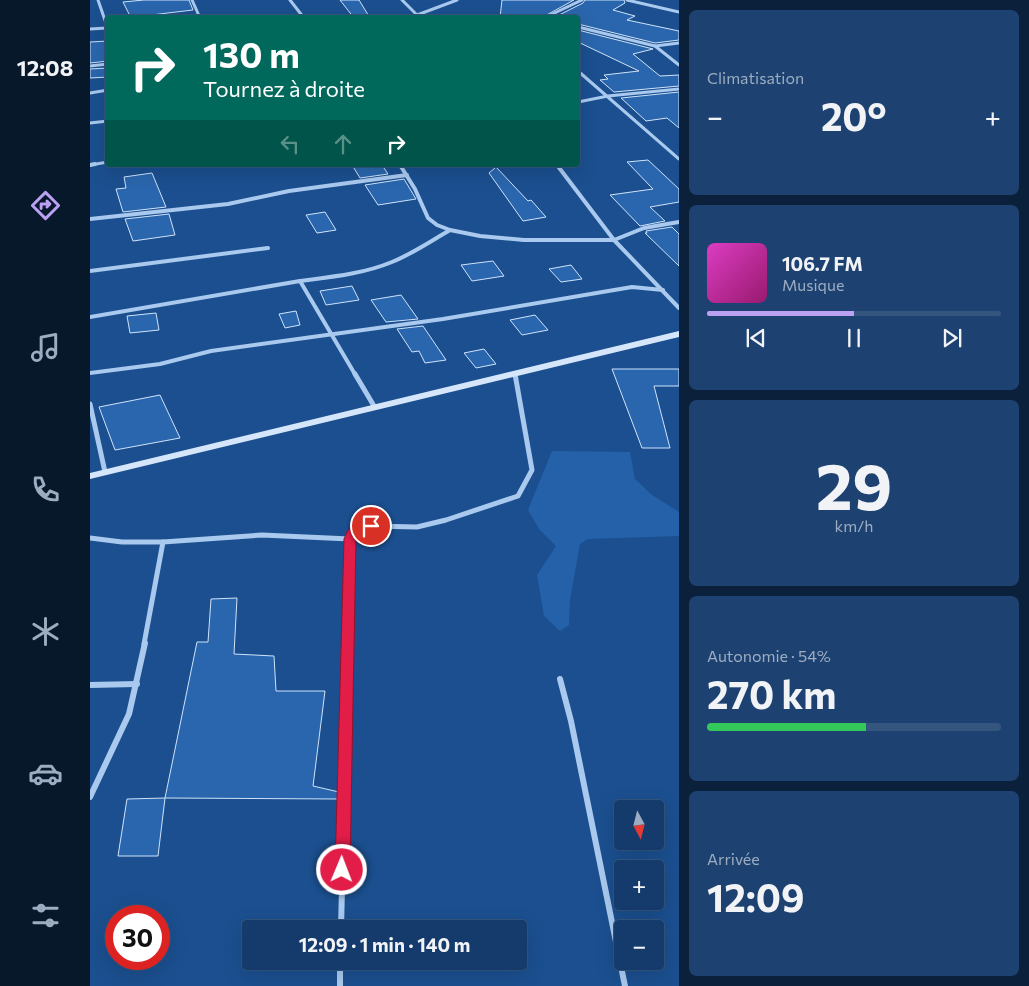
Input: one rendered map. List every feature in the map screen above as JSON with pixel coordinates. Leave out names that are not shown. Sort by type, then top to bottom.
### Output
[{"type":"street","points":[[98,0],[105,23]]},
{"type":"street","points":[[192,0],[199,15]]},
{"type":"street","points":[[290,0],[302,15]]},
{"type":"street","points":[[402,0],[417,15]]},
{"type":"street","points":[[420,15],[457,0]]},
{"type":"street","points":[[550,15],[582,0]]},
{"type":"street","points":[[627,0],[679,12]]},
{"type":"street","points":[[580,27],[655,46],[679,43]]},
{"type":"street","points":[[90,29],[105,29]]},
{"type":"street","points":[[655,46],[679,65]]},
{"type":"street","points":[[90,66],[105,64]]},
{"type":"street","points":[[580,73],[679,160]]},
{"type":"street","points":[[580,102],[608,96],[679,89]]},
{"type":"street","points":[[90,93],[105,90]]},
{"type":"street","points":[[90,123],[105,121]]},
{"type":"street","points":[[90,165],[105,162]]},
{"type":"street","points":[[401,167],[415,189],[428,218],[437,225],[450,230],[480,236],[524,240],[614,240],[644,228],[679,222]]},
{"type":"street","points":[[559,167],[614,240],[679,308]]},
{"type":"street","points":[[90,219],[228,204],[290,191],[407,175]]},
{"type":"street","points":[[90,317],[356,272],[385,265],[405,257],[450,230]]},
{"type":"street","points":[[90,271],[268,248]]},
{"type":"street","points":[[300,281],[374,406]]},
{"type":"street","points":[[90,373],[144,367],[211,351],[452,317],[632,287],[663,290]]},
{"type":"street","points":[[90,476],[679,334]]},
{"type":"street","points":[[341,920],[350,539],[352,532],[358,529],[385,525],[417,526],[446,520],[518,496],[532,470],[515,373]]},
{"type":"street","points":[[90,404],[105,472]]},
{"type":"street","points":[[90,538],[122,542],[163,542],[262,535],[350,539]]},
{"type":"street","points":[[90,797],[129,714],[137,684],[163,542]]},
{"type":"street","points":[[560,678],[571,721],[625,986]]},
{"type":"street","points":[[90,685],[137,684]]},
{"type":"street","points":[[340,970],[340,986]]},
{"type":"shaded area","points":[[552,451],[630,452],[635,479],[652,495],[679,512],[679,536],[588,539],[580,544],[570,600],[569,625],[560,631],[544,616],[537,575],[556,546],[539,529],[528,510]]},
{"type":"building","points":[[189,0],[193,10],[151,15],[130,15],[123,2]]},
{"type":"building","points":[[340,0],[359,0],[368,15],[352,15]]},
{"type":"building","points":[[502,0],[574,0],[546,15],[500,15]]},
{"type":"building","points":[[585,0],[624,0],[625,3],[613,10],[635,16],[627,20],[679,31],[679,40],[655,43],[580,24],[580,15],[559,15],[583,3]]},
{"type":"building","points":[[580,31],[653,49],[633,54],[660,76],[679,75],[679,86],[614,92],[600,80],[608,79],[604,75],[639,71],[580,43]]},
{"type":"building","points":[[105,41],[105,61],[90,63],[90,42]]},
{"type":"building","points":[[105,68],[105,77],[90,78],[90,69]]},
{"type":"building","points":[[679,92],[679,128],[667,118],[646,121],[621,98]]},
{"type":"building","points":[[648,160],[679,189],[679,202],[650,207],[665,221],[640,226],[610,195],[653,189],[627,162]]},
{"type":"building","points":[[353,167],[383,167],[388,174],[360,178]]},
{"type":"building","points":[[496,167],[546,217],[523,221],[489,173]]},
{"type":"building","points":[[152,173],[166,207],[123,212],[116,189],[126,188],[124,177]]},
{"type":"building","points":[[404,179],[416,199],[378,205],[365,185]]},
{"type":"building","points":[[325,212],[336,230],[317,233],[306,215]]},
{"type":"building","points":[[169,214],[175,235],[133,241],[125,219]]},
{"type":"building","points":[[672,227],[679,234],[679,266],[645,233],[647,233],[646,231]]},
{"type":"building","points":[[493,261],[504,276],[472,281],[461,265]]},
{"type":"building","points":[[571,265],[582,279],[561,282],[549,269]]},
{"type":"building","points":[[352,286],[359,300],[326,305],[320,291]]},
{"type":"building","points":[[401,295],[418,319],[386,322],[371,300]]},
{"type":"building","points":[[296,311],[300,325],[285,328],[279,314]]},
{"type":"building","points":[[156,313],[159,330],[130,333],[127,316]]},
{"type":"building","points":[[535,315],[548,330],[522,335],[510,320]]},
{"type":"building","points":[[423,326],[446,360],[425,363],[419,351],[412,352],[397,329]]},
{"type":"building","points":[[484,349],[496,364],[476,368],[464,353]]},
{"type":"building","points":[[612,369],[679,369],[679,386],[654,386],[670,448],[642,448]]},
{"type":"building","points":[[160,395],[180,438],[115,450],[99,407]]},
{"type":"building","points":[[237,598],[234,654],[274,656],[276,691],[325,691],[313,786],[339,792],[339,799],[165,798],[197,642],[208,642],[211,599]]},
{"type":"building","points":[[165,798],[158,856],[118,856],[127,799]]},
{"type":"route","points":[[342,870],[350,539],[352,532],[371,526]]}]
